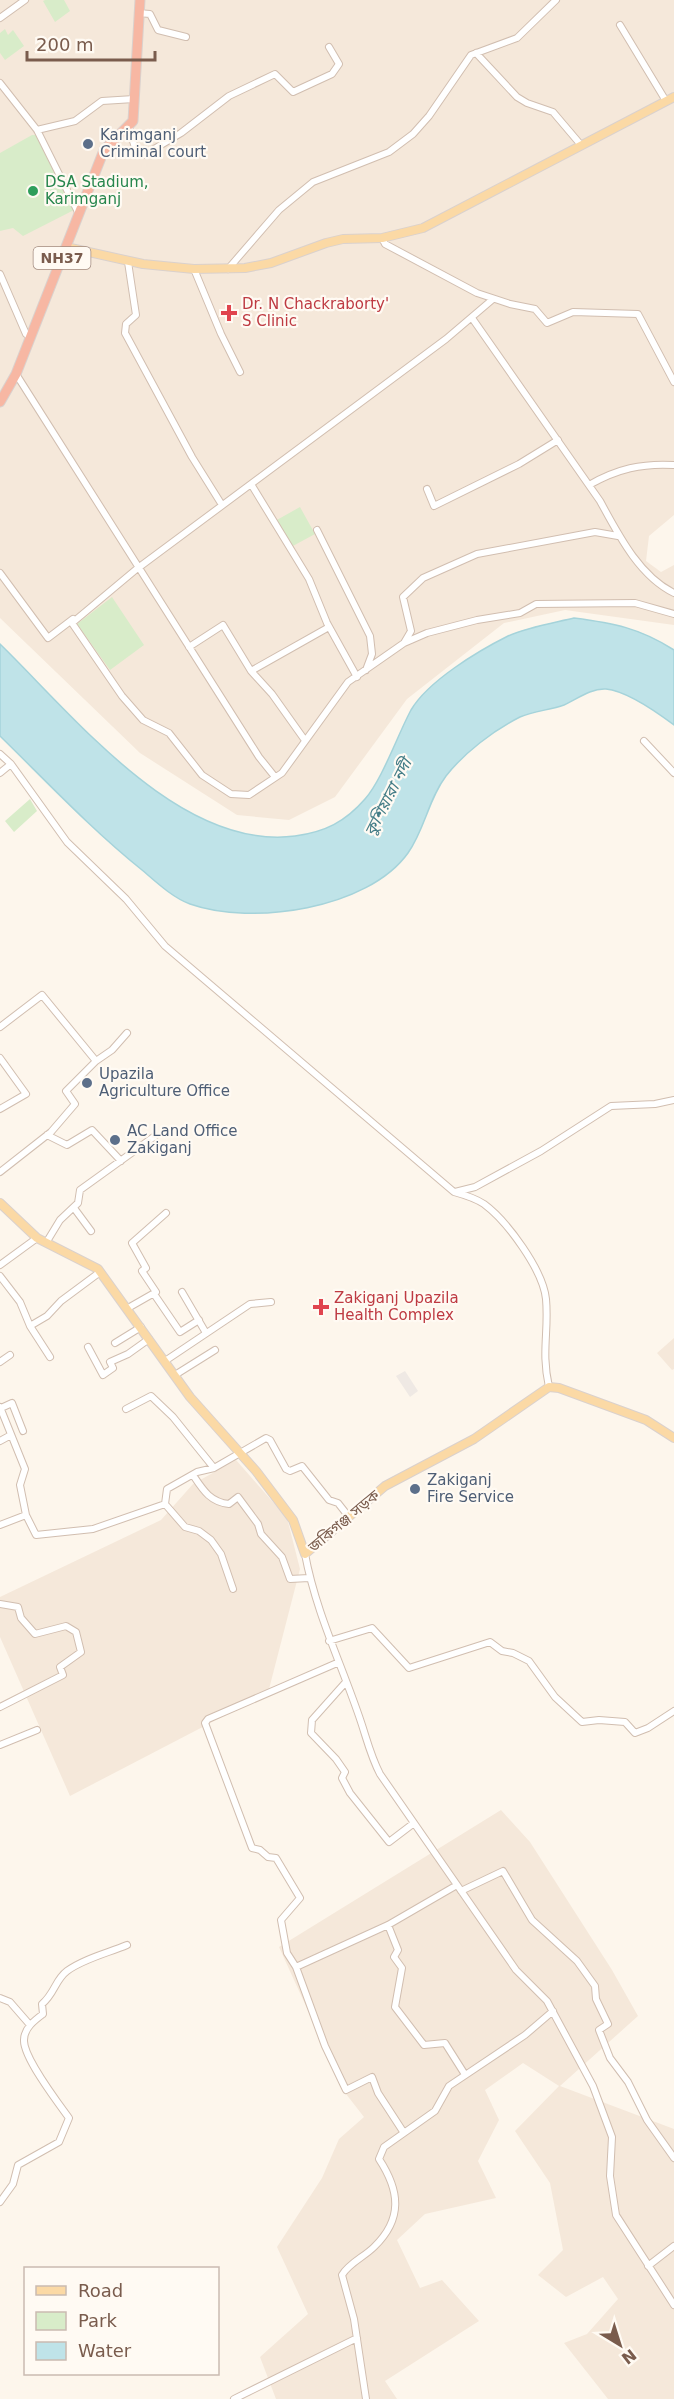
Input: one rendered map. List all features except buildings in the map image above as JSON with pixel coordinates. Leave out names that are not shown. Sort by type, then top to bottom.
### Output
[{"type":"highway","points":[[129,127],[135,113],[140,0]]},
{"type":"highway","name":"NH37","points":[[0,402],[15,375],[104,150],[113,138],[129,127]]},
{"type":"main road","points":[[66,247],[128,262],[195,269],[228,269],[254,267],[343,239],[381,238],[423,228],[674,97]]},
{"type":"main road","name":"জকিগঞ্জ সড়ক","points":[[0,1203],[37,1238],[100,1272],[190,1397],[239,1452],[293,1520],[305,1554],[385,1486],[474,1439],[549,1387]]},
{"type":"main road","points":[[549,1387],[559,1388],[646,1420],[674,1438]]},
{"type":"street","points":[[0,18],[25,0]]},
{"type":"street","points":[[228,269],[279,210],[313,182],[328,174],[375,160],[413,134],[429,116],[471,55],[517,38],[556,0]]},
{"type":"street","points":[[138,13],[150,14],[158,30],[186,37]]},
{"type":"street","points":[[620,25],[666,101]]},
{"type":"street","points":[[129,127],[138,153],[144,155],[181,134],[229,96],[275,74],[293,92],[332,74],[339,64],[329,47]]},
{"type":"street","points":[[476,53],[517,97],[553,112],[581,145]]},
{"type":"street","points":[[0,83],[37,130],[79,214]]},
{"type":"street","points":[[37,130],[84,117],[102,101],[134,99]]},
{"type":"street","points":[[381,238],[385,244],[493,299],[535,309],[547,323],[573,312],[638,314],[674,382]]},
{"type":"street","points":[[128,262],[136,315],[126,324],[125,333],[192,457],[222,505]]},
{"type":"street","points":[[195,269],[221,334],[240,372]]},
{"type":"street","points":[[1,279],[26,334],[29,336]]},
{"type":"street","points":[[0,573],[48,638],[139,567],[472,318],[493,299]]},
{"type":"street","points":[[472,318],[589,485],[618,536],[663,588],[674,593]]},
{"type":"street","points":[[15,375],[275,777]]},
{"type":"street","points":[[427,489],[434,506],[519,464],[558,440]]},
{"type":"street","points":[[589,485],[619,470],[645,465],[674,465]]},
{"type":"street","points":[[251,484],[309,579],[329,627],[357,677]]},
{"type":"street","points":[[317,530],[370,636],[372,654],[366,671]]},
{"type":"street","points":[[404,643],[411,631],[403,597],[414,584],[452,563],[477,554],[595,532],[618,536]]},
{"type":"street","points":[[139,567],[72,623],[143,720],[169,733],[202,775],[231,794],[249,795],[282,773],[304,739],[348,682],[404,643],[427,633],[468,622],[520,613],[536,604],[635,603],[674,614]]},
{"type":"street","points":[[189,646],[223,625],[251,671],[272,694],[304,739]]},
{"type":"street","points":[[251,671],[329,627]]},
{"type":"street","points":[[644,741],[674,773]]},
{"type":"street","points":[[0,754],[11,764],[67,842],[126,899],[165,946],[454,1192],[470,1196],[492,1211],[508,1228],[533,1267],[546,1298],[543,1363],[549,1387]]},
{"type":"street","points":[[0,773],[11,764]]},
{"type":"street","points":[[0,1027],[42,995],[96,1061]]},
{"type":"street","points":[[0,1172],[61,1122],[75,1104],[66,1091],[96,1061],[112,1050],[127,1033]]},
{"type":"street","points":[[0,1058],[26,1094],[0,1109]]},
{"type":"street","points":[[454,1192],[475,1187],[542,1151],[611,1106],[655,1104],[674,1100]]},
{"type":"street","points":[[47,1135],[67,1145],[92,1130],[121,1161]]},
{"type":"street","points":[[46,1243],[60,1220],[78,1203],[80,1190],[155,1136]]},
{"type":"street","points":[[74,1208],[91,1231]]},
{"type":"street","points":[[166,1213],[132,1244],[143,1260],[146,1268],[142,1271],[156,1292],[154,1294],[180,1332],[199,1320]]},
{"type":"street","points":[[0,1266],[37,1238]]},
{"type":"street","points":[[30,1326],[47,1316],[61,1301],[100,1272]]},
{"type":"street","points":[[0,1276],[20,1302],[30,1326],[50,1357]]},
{"type":"street","points":[[182,1292],[206,1333]]},
{"type":"street","points":[[128,1308],[154,1294]]},
{"type":"street","points":[[165,1361],[250,1304],[271,1302]]},
{"type":"street","points":[[115,1343],[141,1327]]},
{"type":"street","points":[[88,1347],[103,1375],[113,1368],[110,1362],[149,1339]]},
{"type":"street","points":[[175,1375],[215,1350]]},
{"type":"street","points":[[0,1362],[10,1355]]},
{"type":"street","points":[[126,1409],[151,1396],[173,1417],[214,1468]]},
{"type":"street","points":[[23,1431],[12,1403],[0,1407],[25,1469],[20,1485],[26,1515],[36,1535],[93,1529],[165,1504]]},
{"type":"street","points":[[0,1441],[11,1435]]},
{"type":"street","points":[[233,1589],[221,1554],[211,1540],[199,1531],[185,1527],[165,1504],[167,1489],[193,1475],[214,1468],[266,1438],[270,1440],[286,1469],[290,1471],[302,1466],[329,1500],[338,1503],[349,1517]]},
{"type":"street","points":[[193,1475],[207,1495],[218,1503],[229,1504],[238,1497],[258,1524],[261,1534],[282,1557],[290,1579],[309,1578]]},
{"type":"street","points":[[0,1525],[26,1515]]},
{"type":"street","points":[[305,1554],[309,1578],[329,1641],[373,1760],[516,1970],[547,2001],[553,2011],[593,2086],[612,2137],[610,2176],[616,2216],[674,2305]]},
{"type":"street","points":[[0,1604],[18,1607],[21,1618],[35,1634],[66,1626],[76,1632],[81,1652],[60,1667],[63,1675],[0,1707]]},
{"type":"street","points":[[329,1641],[372,1628],[410,1668],[490,1642],[502,1651],[513,1653],[529,1661],[555,1697],[582,1722],[599,1720],[625,1722],[635,1732],[648,1728],[674,1711]]},
{"type":"street","points":[[337,1663],[208,1719],[205,1723],[252,1848],[260,1850],[268,1857],[276,1858],[300,1898],[281,1920],[287,1953],[296,1967],[307,2000],[346,2090],[372,2077],[379,2089],[378,2093],[404,2133]]},
{"type":"street","points":[[345,1683],[312,1720],[311,1732],[336,1759],[345,1772],[342,1778],[350,1793],[389,1842],[414,1823]]},
{"type":"street","points":[[0,1745],[37,1730]]},
{"type":"street","points":[[296,1967],[388,1925],[459,1888],[503,1871],[532,1920],[576,1961],[595,1986],[596,1999],[608,2025],[599,2030],[610,2058],[628,2082],[647,2120],[674,2158]]},
{"type":"street","points":[[388,1925],[398,1950],[394,1957],[402,1968],[395,2007],[424,2044],[445,2043],[464,2073]]},
{"type":"street","points":[[0,2202],[14,2184],[18,2165],[59,2142],[69,2118],[47,2088],[28,2054],[24,2040],[30,2025],[43,2014],[42,2004],[53,1994],[57,1981],[67,1971],[127,1945]]},
{"type":"street","points":[[0,1998],[10,2002],[30,2025]]},
{"type":"street","points":[[366,2399],[357,2338],[342,2275],[374,2247],[395,2214],[395,2190],[379,2159],[384,2147],[435,2111],[449,2086],[464,2073],[525,2035],[553,2011]]},
{"type":"street","points":[[648,2266],[674,2246]]},
{"type":"street","points":[[234,2399],[357,2338]]},
{"type":"shaded area","points":[[0,0],[674,0],[674,515],[649,536],[646,561],[661,572],[674,565],[674,625],[565,610],[504,623],[407,699],[335,797],[289,820],[237,815],[140,753],[0,618]]},
{"type":"shaded area","points":[[674,1338],[674,1369],[672,1370],[657,1353]]},
{"type":"shaded area","points":[[405,1371],[418,1391],[410,1397],[396,1376]]},
{"type":"shaded area","points":[[236,1460],[287,1518],[300,1569],[268,1693],[70,1796],[0,1637],[0,1597],[161,1520],[193,1484]]},
{"type":"shaded area","points":[[501,1810],[530,1842],[612,1970],[638,2016],[560,2086],[674,2129],[674,2399],[608,2399],[564,2343],[587,2334],[618,2299],[603,2277],[566,2297],[538,2275],[563,2250],[550,2183],[515,2131],[559,2086],[523,2063],[485,2090],[499,2120],[478,2161],[496,2198],[425,2214],[397,2240],[420,2288],[442,2280],[479,2321],[385,2381],[397,2399],[276,2399],[260,2357],[308,2314],[277,2247],[322,2178],[339,2139],[364,2117],[346,2094],[279,1947]]},
{"type":"green space","points":[[64,0],[70,11],[55,22],[43,1]]},
{"type":"green space","points":[[5,29],[8,35],[13,30],[24,46],[5,60],[0,53],[0,33]]},
{"type":"green space","name":"DSA Stadium, Karimganj","points":[[36,135],[74,210],[23,236],[13,228],[0,231],[0,153]]},
{"type":"green space","points":[[300,507],[315,534],[291,547],[275,521]]},
{"type":"green space","points":[[112,597],[144,645],[110,670],[77,624]]},
{"type":"green space","points":[[30,799],[37,811],[14,832],[5,821]]},
{"type":"water","name":"কুশিয়ারা নদী","points":[[574,618],[626,628],[650,636],[674,650],[674,725],[632,698],[606,689],[595,690],[564,705],[520,717],[480,743],[446,776],[435,795],[414,844],[390,872],[366,888],[338,900],[307,908],[245,913],[216,910],[190,904],[177,898],[105,838],[0,736],[0,644],[96,740],[132,773],[171,801],[211,822],[252,835],[306,834],[334,825],[350,814],[365,799],[384,769],[411,710],[429,688],[441,678],[469,658],[508,636]]},
{"type":"place","name":"Karimganj Criminal court","points":[[88,144]]},
{"type":"place","name":"DSA Stadium, Karimganj","points":[[33,191]]},
{"type":"place","name":"Dr. N Chackraborty' S Clinic","points":[[229,313]]},
{"type":"place","name":"Upazila Agriculture Office","points":[[87,1083]]},
{"type":"place","name":"AC Land Office Zakiganj","points":[[115,1140]]},
{"type":"place","name":"Zakiganj Upazila Health Complex","points":[[321,1307]]},
{"type":"place","name":"Zakiganj Fire Service","points":[[415,1489]]}]
